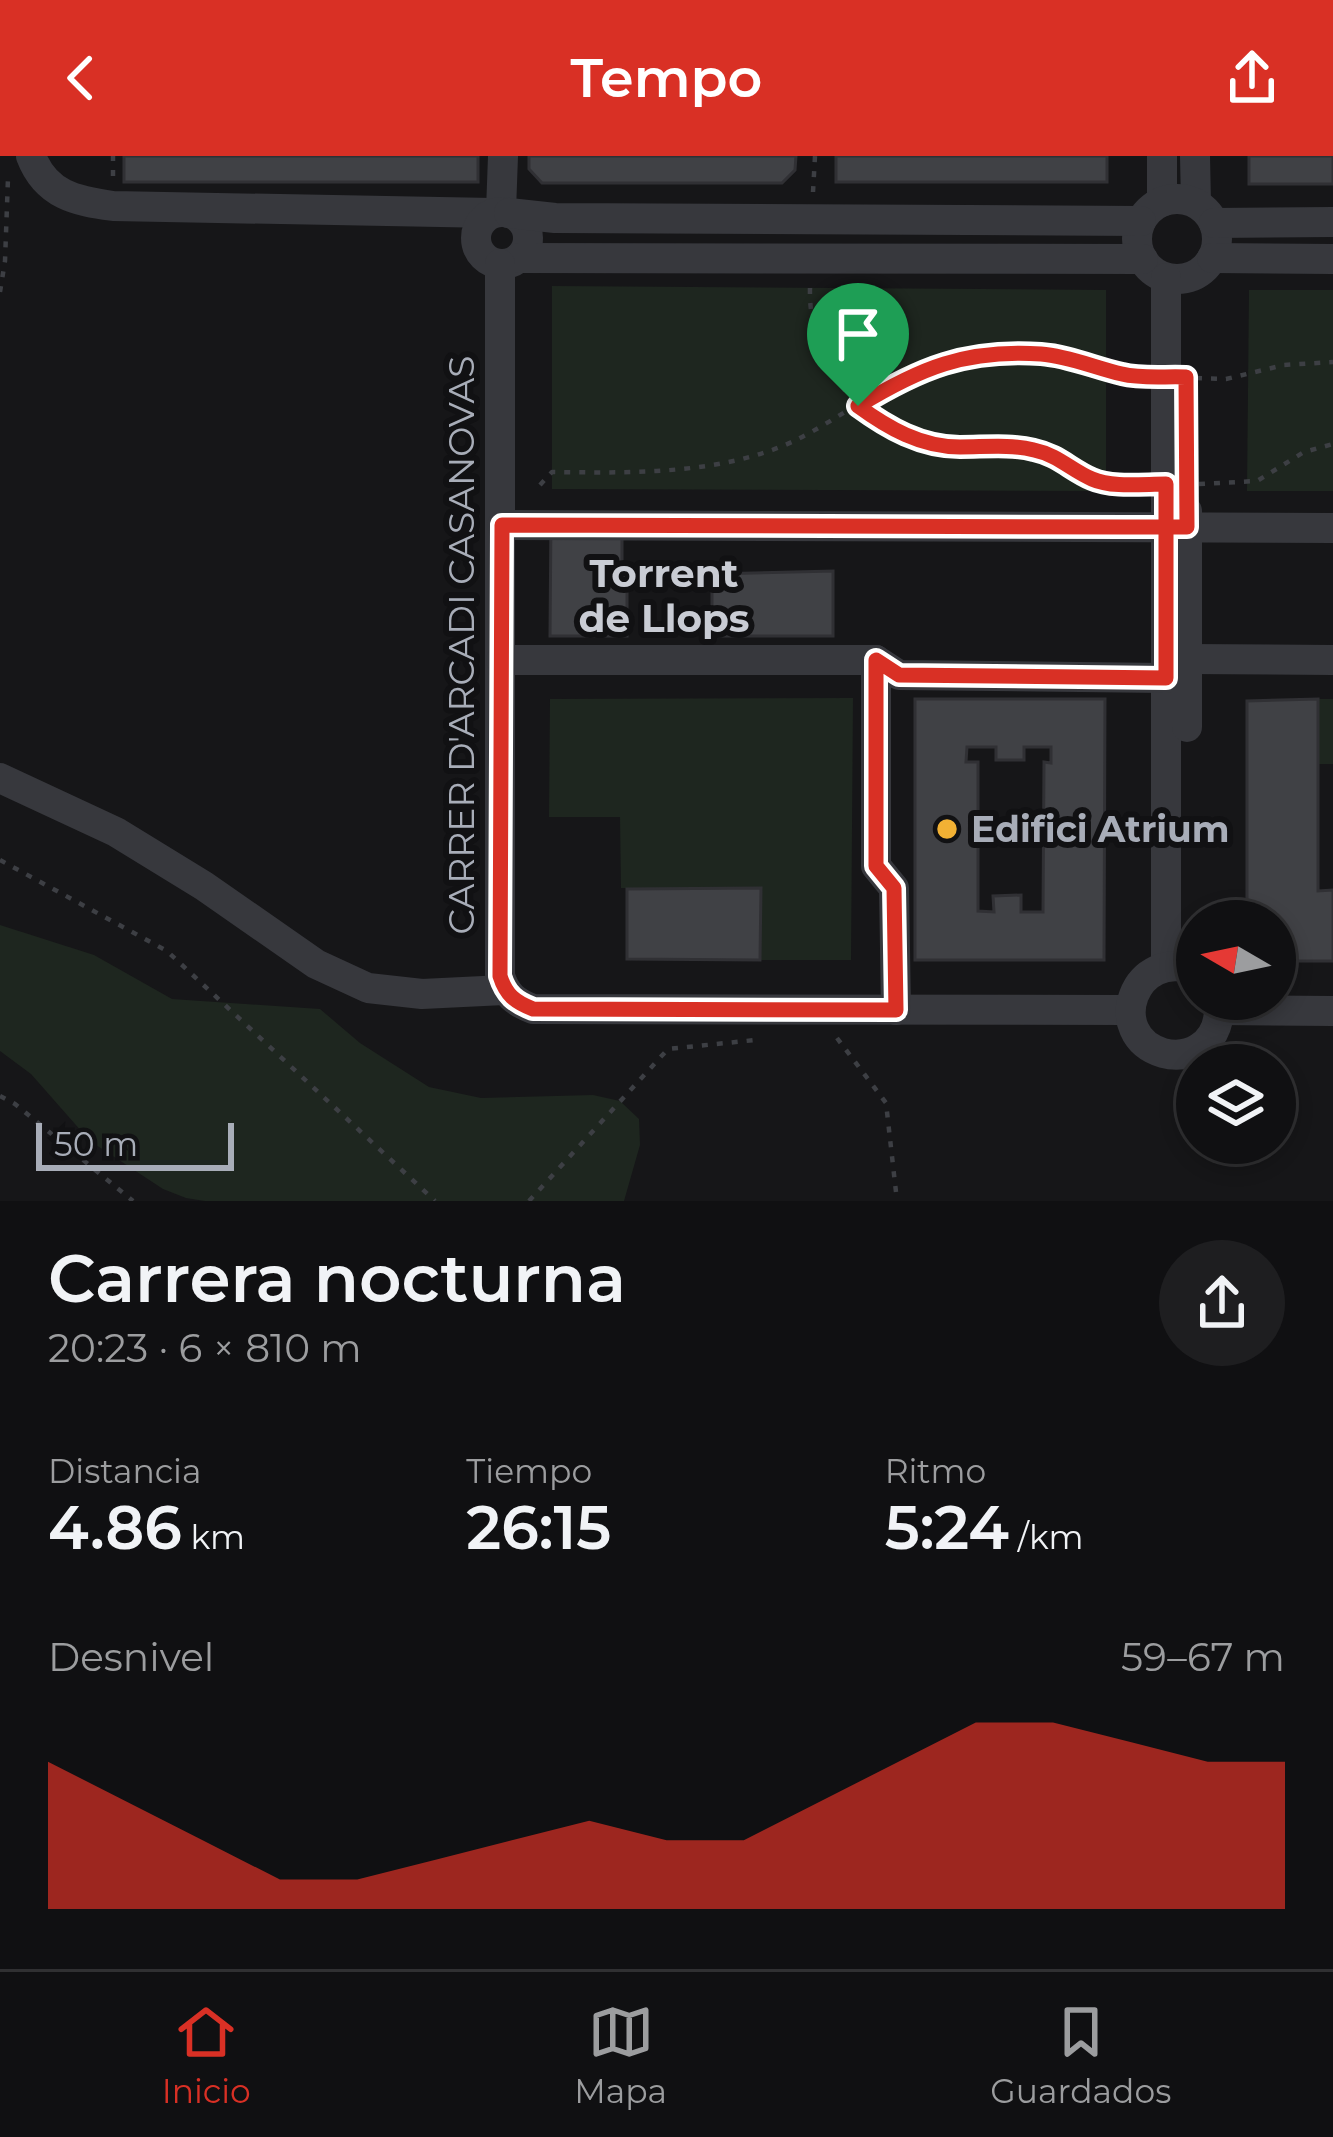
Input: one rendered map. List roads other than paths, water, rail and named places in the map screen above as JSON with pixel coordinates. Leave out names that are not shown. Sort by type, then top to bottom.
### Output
[{"type":"street","points":[[501,212],[502,156]]},
{"type":"street","points":[[1162,156],[1152,212],[1137,244],[1165,272],[1176,377],[1181,900]]},
{"type":"street","points":[[501,212],[476,230],[476,245],[483,257],[509,261],[811,259],[1203,270],[1212,258],[1217,236],[1205,213],[1195,156]]},
{"type":"street","points":[[20,165],[75,201],[113,206],[501,212],[555,218],[812,218],[1152,212],[1179,199],[1205,213],[1333,222]]},
{"type":"street","points":[[501,212],[524,222],[527,230],[527,246],[509,261]]},
{"type":"street","points":[[1212,258],[1333,259]]},
{"type":"street","name":"CARRER D'ARCADI CASANOVAS","points":[[504,990],[500,976],[501,660],[509,261]]},
{"type":"street","points":[[502,525],[1333,528]]},
{"type":"street","points":[[501,660],[876,660],[899,675],[1333,660]]},
{"type":"street","points":[[876,660],[876,866],[894,888],[896,1010]]},
{"type":"street","points":[[0,778],[116,832],[316,964],[368,988],[422,994],[504,990],[533,1009],[1130,1010]]},
{"type":"street","points":[[1176,970],[1142,980],[1132,997],[1132,1023],[1145,1043],[1159,1052],[1187,1053],[1204,1044],[1217,1020]]},
{"type":"street","points":[[1296,1009],[1333,1011]]},
{"type":"place","name":"Edifici Atrium","points":[[947,829]]},
{"type":"district","name":"Torrent de Llops","points":[[664,596]]}]
